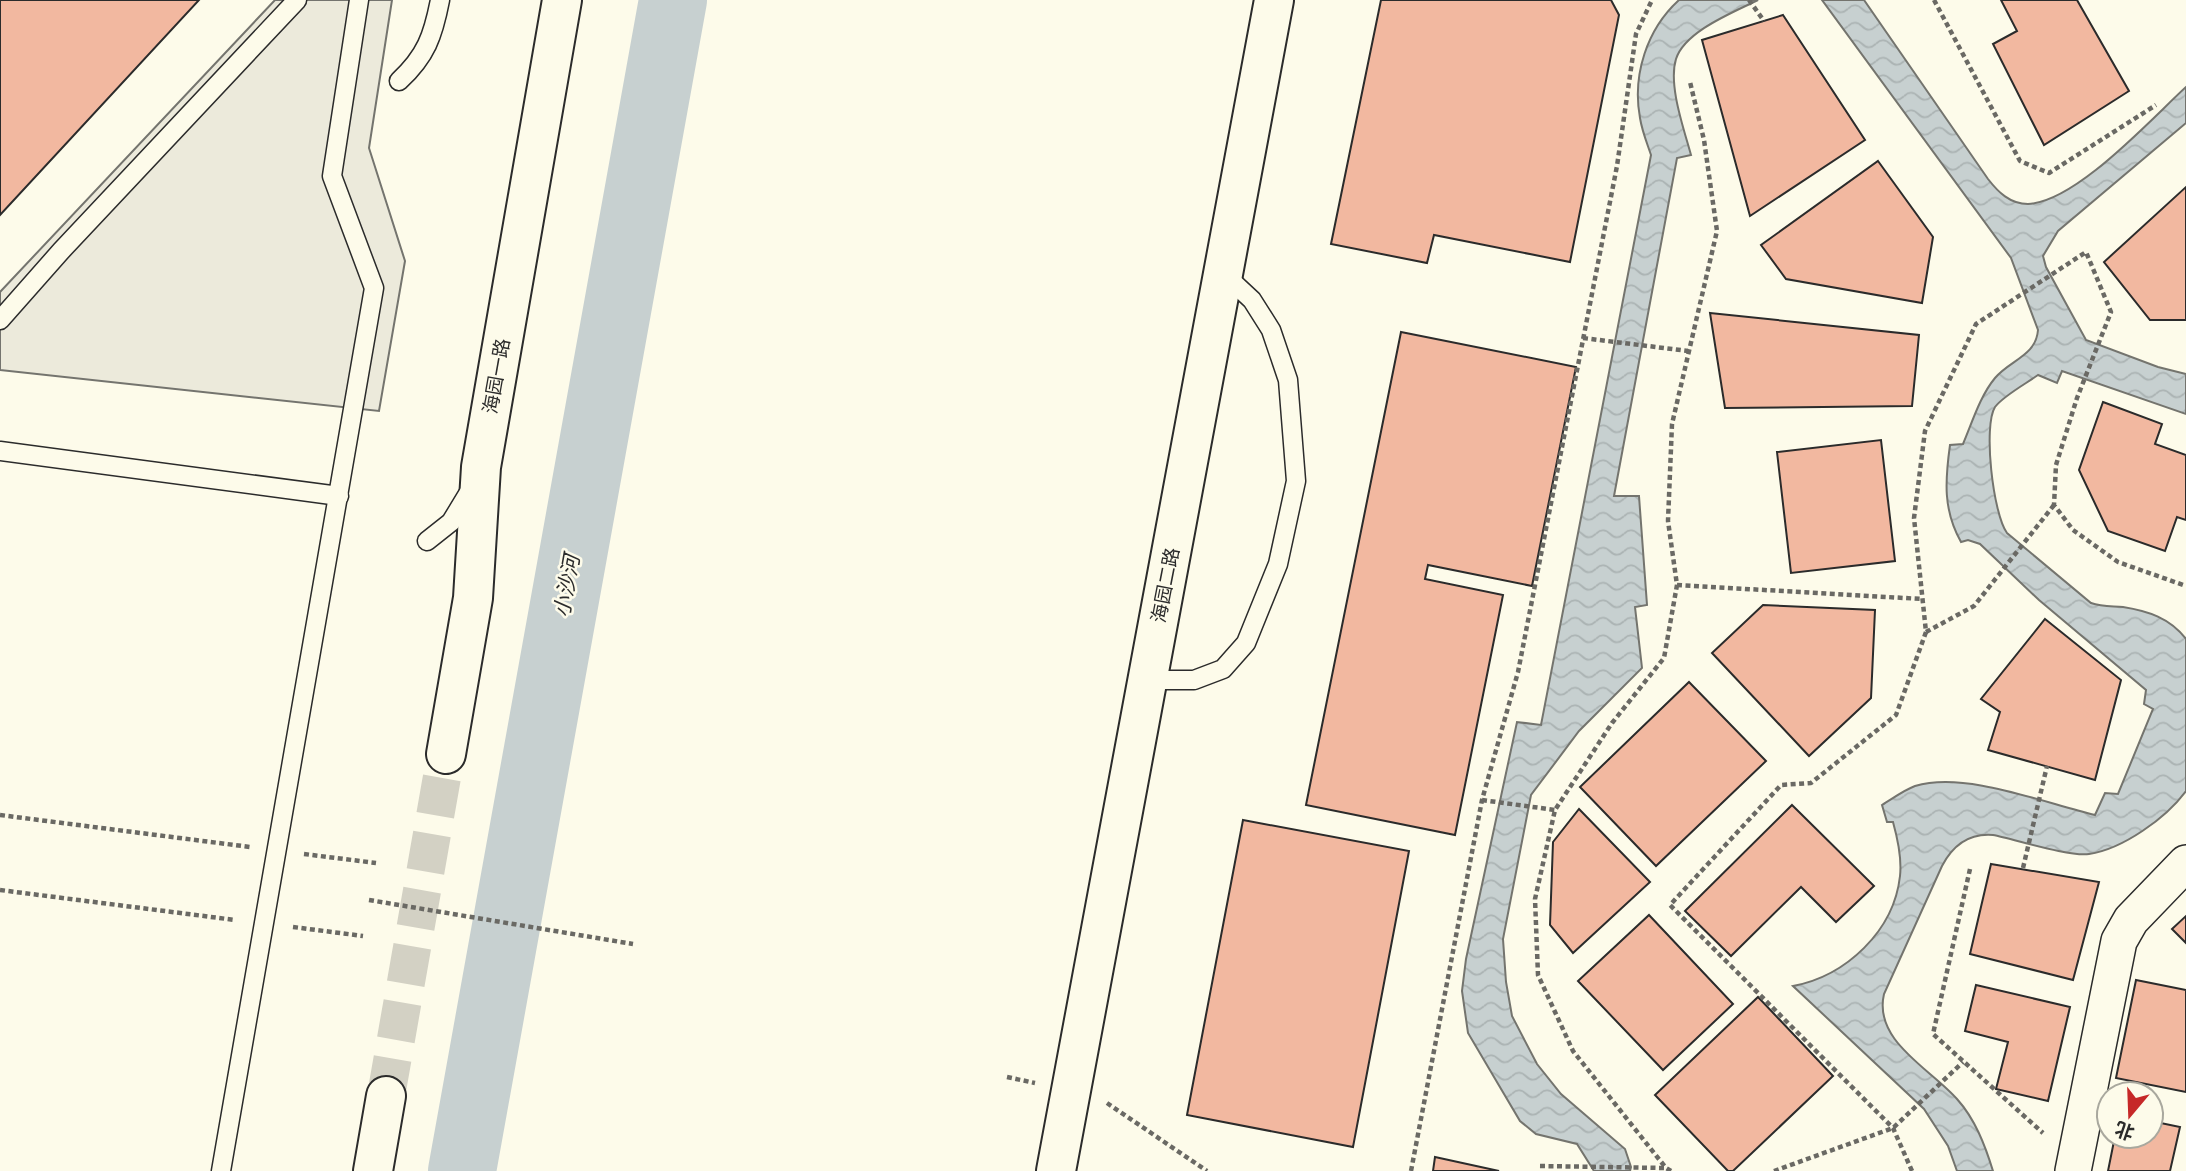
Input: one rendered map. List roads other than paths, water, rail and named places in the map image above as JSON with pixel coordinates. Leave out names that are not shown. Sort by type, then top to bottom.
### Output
[{"type":"street","name":"海园一路","points":[[446,754],[473,598],[481,467],[562,0]]},
{"type":"street","name":"海园二路","points":[[1056,1171],[1274,0]]},
{"type":"street","points":[[2074,1167],[2119,941],[2131,920],[2186,863]]},
{"type":"street","points":[[373,1171],[386,1096]]},
{"type":"lane","points":[[0,320],[297,0]]},
{"type":"lane","points":[[221,1171],[374,288],[332,176],[359,0]]},
{"type":"lane","points":[[399,81],[414,68],[426,50],[435,27],[440,0]]},
{"type":"lane","points":[[1147,680],[1194,680],[1223,668],[1246,642],[1278,564],[1296,481],[1288,380],[1271,330],[1252,300],[1223,273]]},
{"type":"lane","points":[[0,451],[339,496]]},
{"type":"lane","points":[[427,541],[451,522],[467,498],[481,467]]},
{"type":"water","points":[[1679,0],[1758,0],[1711,24],[1689,40],[1676,59],[1674,70],[1678,107],[1691,155],[1677,158],[1614,496],[1639,496],[1647,605],[1635,607],[1642,668],[1579,731],[1531,795],[1503,939],[1512,1016],[1537,1064],[1561,1094],[1625,1149],[1631,1167],[1630,1171],[1594,1171],[1577,1144],[1536,1134],[1520,1121],[1468,1033],[1462,991],[1466,959],[1517,722],[1541,725],[1651,155],[1640,118],[1640,69],[1650,39]]},
{"type":"water","points":[[1822,0],[1864,0],[1988,179],[2005,196],[2016,202],[2028,204],[2047,200],[2090,175],[2186,87],[2186,123],[2058,231],[2043,256],[2046,267],[2086,340],[2158,367],[2186,374],[2186,414],[2062,371],[2057,383],[2038,375],[1995,407],[1991,417],[1990,450],[1994,490],[2007,533],[2091,603],[2150,613],[2173,626],[2186,639],[2186,791],[2167,812],[2143,831],[2102,851],[2080,854],[1993,835],[1969,838],[1957,846],[1942,866],[1884,994],[1883,1011],[1895,1040],[1957,1099],[1969,1115],[1979,1133],[1993,1171],[1957,1171],[1948,1146],[1924,1109],[1793,986],[1813,981],[1849,961],[1864,948],[1888,915],[1896,896],[1900,862],[1893,822],[1887,822],[1882,805],[1915,786],[1935,782],[1957,783],[2005,790],[2095,815],[2105,793],[2118,794],[2153,709],[2144,704],[2146,690],[2039,600],[1980,544],[1968,540],[1961,542],[1955,530],[1947,495],[1950,445],[1963,444],[1990,385],[2001,372],[2033,346],[2038,330],[2011,258]]},
{"type":"waterway","name":"小沙河","points":[[462,1171],[673,0]]},
{"type":"tunnel","points":[[386,1096],[446,754]]}]
